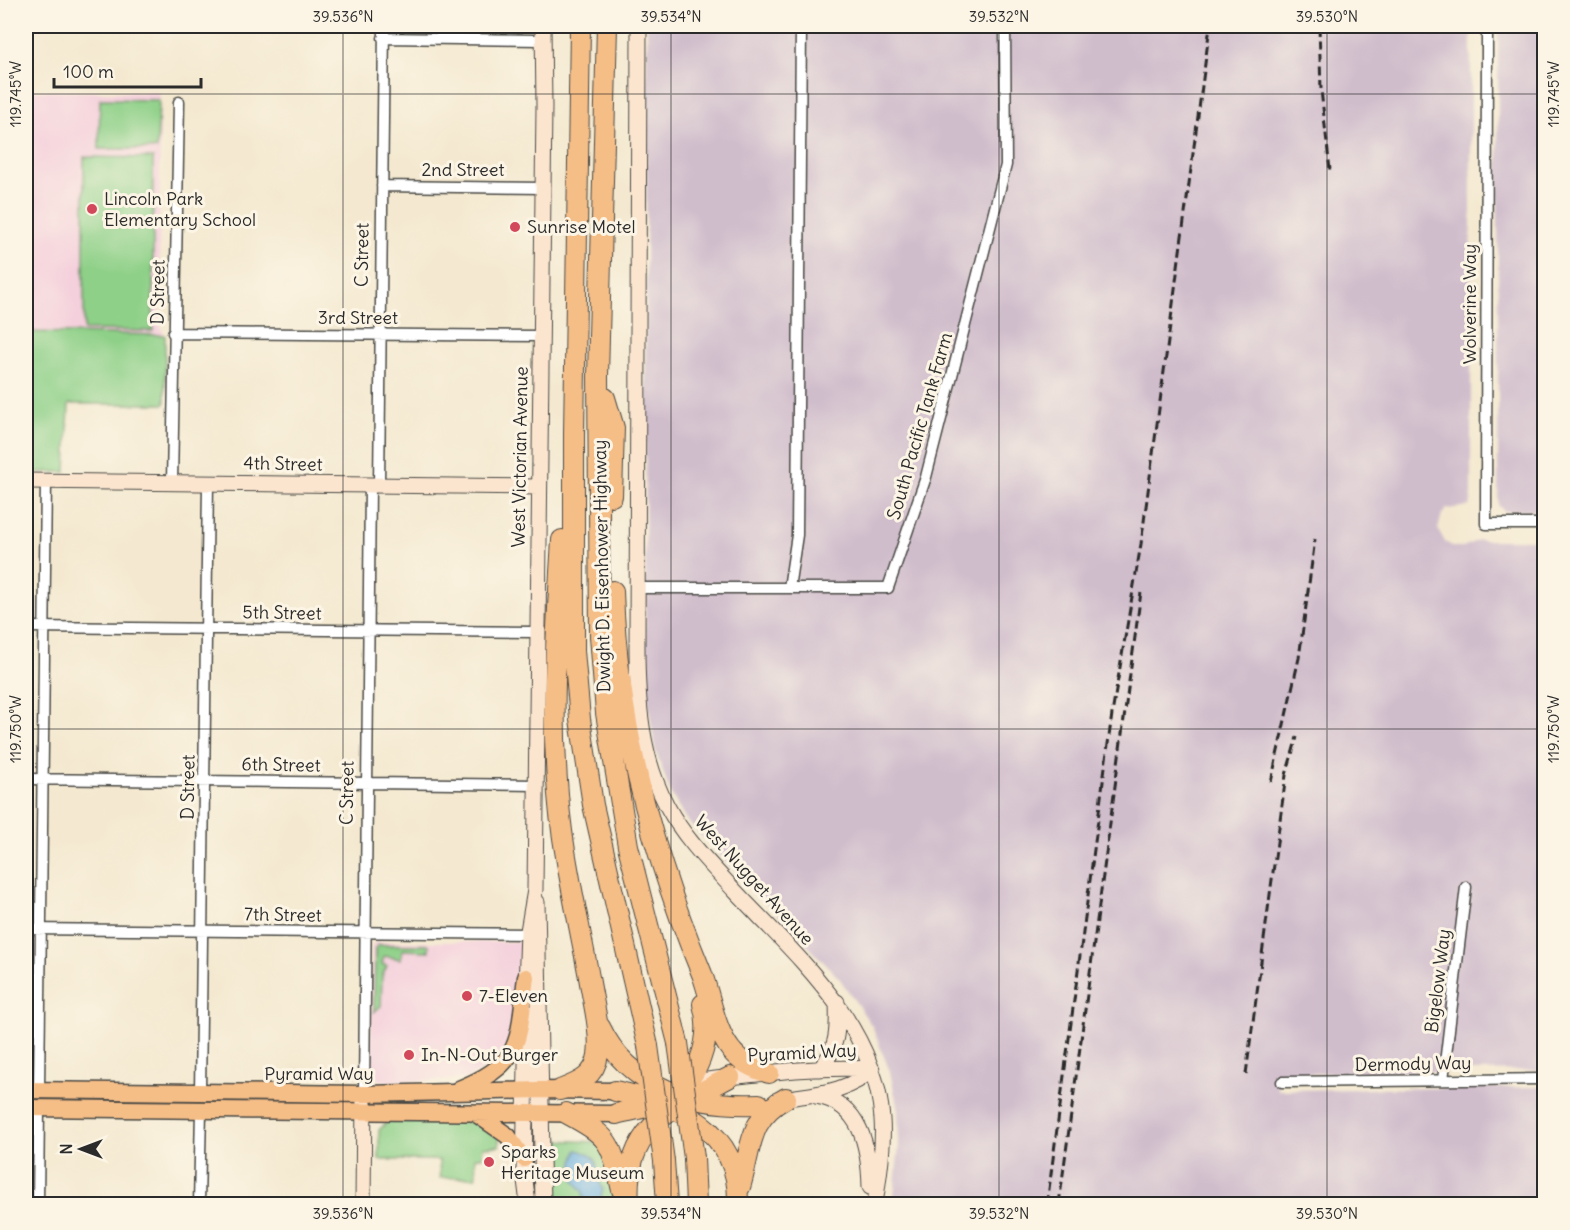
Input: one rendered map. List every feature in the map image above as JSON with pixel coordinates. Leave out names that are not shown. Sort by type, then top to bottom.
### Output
[{"type":"highway","points":[[570,26],[571,61],[578,120]]},
{"type":"highway","name":"Dwight D. Eisenhower Highway","points":[[580,26],[574,435],[574,651],[580,719],[593,805],[648,1047],[664,1161],[667,1204]]},
{"type":"highway","name":"Dwight D. Eisenhower Highway","points":[[607,26],[598,376],[600,636],[606,713],[628,846],[678,1043],[694,1158],[696,1204]]},
{"type":"highway","points":[[598,376],[614,428],[613,594],[623,700],[640,785],[691,952],[727,1044],[747,1064],[769,1073]]},
{"type":"highway","points":[[542,1090],[580,1082],[594,1068],[598,1051],[596,1019],[566,861],[554,737],[565,492],[574,435]]},
{"type":"highway","points":[[627,1204],[628,1179],[634,1154],[646,1132],[674,1099],[701,1058],[706,1030],[691,952]]},
{"type":"highway","points":[[596,1019],[616,1056],[633,1073],[674,1099],[722,1145],[734,1166],[738,1198]]},
{"type":"highway","points":[[616,1114],[674,1099],[730,1077]]},
{"type":"highway","points":[[615,1091],[726,1104],[759,1104]]},
{"type":"highway","points":[[738,1198],[756,1124],[764,1113],[786,1098]]},
{"type":"highway","points":[[566,1113],[592,1127],[608,1141],[627,1204]]},
{"type":"main road","points":[[450,1092],[490,1075],[512,1053],[520,1032],[526,977]]},
{"type":"main road","name":"Pyramid Way","points":[[32,1090],[200,1092],[474,1113],[616,1114]]},
{"type":"main road","name":"Pyramid Way","points":[[32,1108],[201,1110],[364,1103],[450,1092],[615,1091]]},
{"type":"main road","points":[[474,1113],[508,1136],[524,1159]]},
{"type":"street","name":"C Street","points":[[364,1103],[369,631],[380,335],[384,26]]},
{"type":"street","name":"West Nugget Avenue","points":[[639,26],[637,588],[638,701],[643,737],[659,790],[675,820],[695,848],[837,1002],[857,1036],[872,1070],[882,1117],[883,1143],[873,1204]]},
{"type":"street","points":[[789,588],[796,548],[797,514],[801,26]]},
{"type":"street","name":"South Pacific Tank Farm","points":[[637,588],[888,588],[926,477],[1006,168],[1005,26]]},
{"type":"street","name":"Wolverine Way","points":[[1486,26],[1486,524],[1545,524]]},
{"type":"street","points":[[383,38],[542,33]]},
{"type":"street","name":"West Victorian Avenue","points":[[542,33],[542,336],[535,890],[540,911],[526,977],[528,1017],[542,1090]]},
{"type":"street","name":"D Street","points":[[172,483],[179,102]]},
{"type":"street","name":"2nd Street","points":[[382,186],[543,188]]},
{"type":"street","name":"3rd Street","points":[[173,333],[542,336]]},
{"type":"street","name":"4th Street","points":[[26,481],[540,487]]},
{"type":"street","points":[[32,1090],[41,929],[46,481]]},
{"type":"street","name":"D Street","points":[[200,1092],[208,483]]},
{"type":"street","name":"5th Street","points":[[26,627],[538,632]]},
{"type":"street","name":"6th Street","points":[[26,779],[536,785]]},
{"type":"street","name":"Bigelow Way","points":[[1443,1080],[1466,886]]},
{"type":"street","name":"7th Street","points":[[26,929],[534,934]]},
{"type":"street","name":"West Victorian Avenue","points":[[528,1204],[524,1159],[533,1113],[542,1090],[534,934]]},
{"type":"street","points":[[820,1069],[833,1052],[837,1042],[837,1002]]},
{"type":"street","name":"Pyramid Way","points":[[730,1077],[820,1069],[872,1070]]},
{"type":"street","name":"Pyramid Way","points":[[759,1104],[812,1095],[855,1083],[872,1070]]},
{"type":"street","name":"Dermody Way","points":[[1282,1082],[1545,1079]]},
{"type":"street","points":[[812,1095],[837,1101],[845,1106],[855,1120],[866,1151],[873,1204]]},
{"type":"street","points":[[363,1204],[364,1103]]},
{"type":"street","points":[[32,1108],[38,1204]]},
{"type":"street","points":[[200,1204],[201,1110]]},
{"type":"street","name":"West Victorian Avenue","points":[[533,1113],[543,1204]]},
{"type":"shaded area","points":[[647,26],[1471,26],[1471,502],[1469,506],[1447,509],[1442,514],[1438,529],[1445,542],[1454,547],[1463,547],[1478,540],[1544,540],[1544,1070],[1278,1074],[1278,1090],[1544,1087],[1544,1204],[893,1204],[899,1144],[898,1110],[890,1072],[872,1026],[840,979],[687,821],[671,794],[655,749],[648,700],[645,640]]},
{"type":"shaded area","points":[[1498,26],[1544,26],[1544,511],[1504,511],[1498,505]]},
{"type":"shaded area","name":"Lincoln Park Elementary School","points":[[26,91],[160,93],[159,324],[165,335],[26,332]]},
{"type":"shaded area","points":[[376,942],[520,942],[517,1022],[500,1061],[465,1079],[387,1082],[379,1080],[373,1074],[371,1060],[372,945]]},
{"type":"green space","points":[[100,99],[159,100],[157,149],[99,149]]},
{"type":"green space","points":[[84,157],[153,158],[153,331],[84,330]]},
{"type":"green space","points":[[26,332],[165,335],[165,404],[69,404],[66,472],[26,472]]},
{"type":"green space","points":[[378,945],[429,945],[429,951],[402,950],[401,959],[384,956],[382,964],[387,966],[382,976],[381,1006],[374,1012],[375,949]]},
{"type":"green space","points":[[388,1121],[471,1122],[499,1134],[499,1146],[483,1147],[482,1157],[475,1157],[476,1177],[440,1178],[439,1160],[379,1160],[379,1130]]},
{"type":"green space","points":[[548,1140],[598,1142],[609,1163],[614,1204],[550,1204]]},
{"type":"water","points":[[577,1150],[592,1157],[597,1165],[603,1189],[599,1204],[584,1204],[583,1192],[574,1180],[579,1168],[572,1166]]},
{"type":"railway","points":[[1047,1204],[1112,714],[1141,544],[1210,26]]},
{"type":"railway","points":[[1319,26],[1321,90],[1330,170]]},
{"type":"railway","points":[[1271,782],[1299,658],[1315,539]]},
{"type":"railway","points":[[1059,1204],[1141,592]]},
{"type":"railway","points":[[1246,1074],[1286,775],[1297,737]]},
{"type":"place","name":"Lincoln Park Elementary School","points":[[92,209]]},
{"type":"place","name":"Sunrise Motel","points":[[515,227]]},
{"type":"place","name":"7-Eleven","points":[[467,996]]},
{"type":"place","name":"In-N-Out Burger","points":[[409,1055]]},
{"type":"place","name":"Sparks Heritage Museum","points":[[489,1162]]}]
